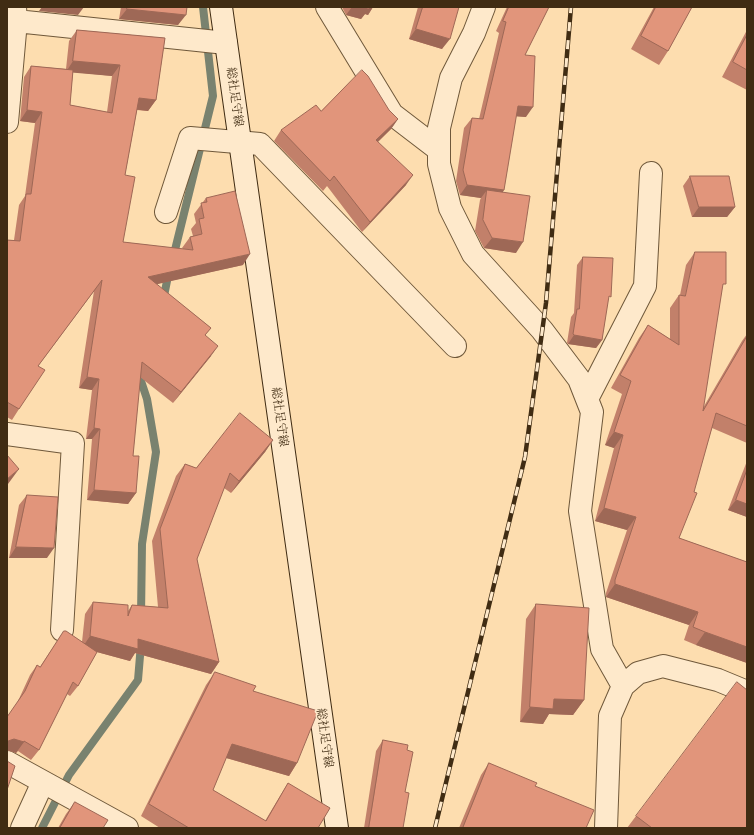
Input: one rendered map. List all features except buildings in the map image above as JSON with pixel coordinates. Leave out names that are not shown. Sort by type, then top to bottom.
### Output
[{"type":"street","name":"総社足守線","points":[[221,7],[337,828]]},
{"type":"street","points":[[327,7],[392,114],[439,150]]},
{"type":"street","points":[[484,7],[474,33],[450,78],[439,128],[439,164],[450,208],[473,254],[542,330],[579,379],[592,412],[580,511],[602,649],[623,686]]},
{"type":"street","points":[[7,122],[16,14],[226,43]]},
{"type":"street","points":[[166,212],[190,138],[260,144],[455,346]]},
{"type":"street","points":[[587,399],[645,286],[651,173]]},
{"type":"street","points":[[7,434],[73,443],[62,630]]},
{"type":"street","points":[[606,828],[610,716],[623,686],[638,673],[663,666],[746,689]]},
{"type":"street","points":[[7,762],[127,828]]},
{"type":"street","points":[[22,828],[43,782]]},
{"type":"waterway","points":[[173,258],[213,96],[203,7]]},
{"type":"waterway","points":[[163,301],[169,271]]},
{"type":"waterway","points":[[137,369],[147,399],[156,452],[142,544],[141,616]]},
{"type":"waterway","points":[[42,828],[69,775],[138,680],[141,644]]},
{"type":"railway","points":[[435,828],[525,457],[546,303],[571,7]]}]
